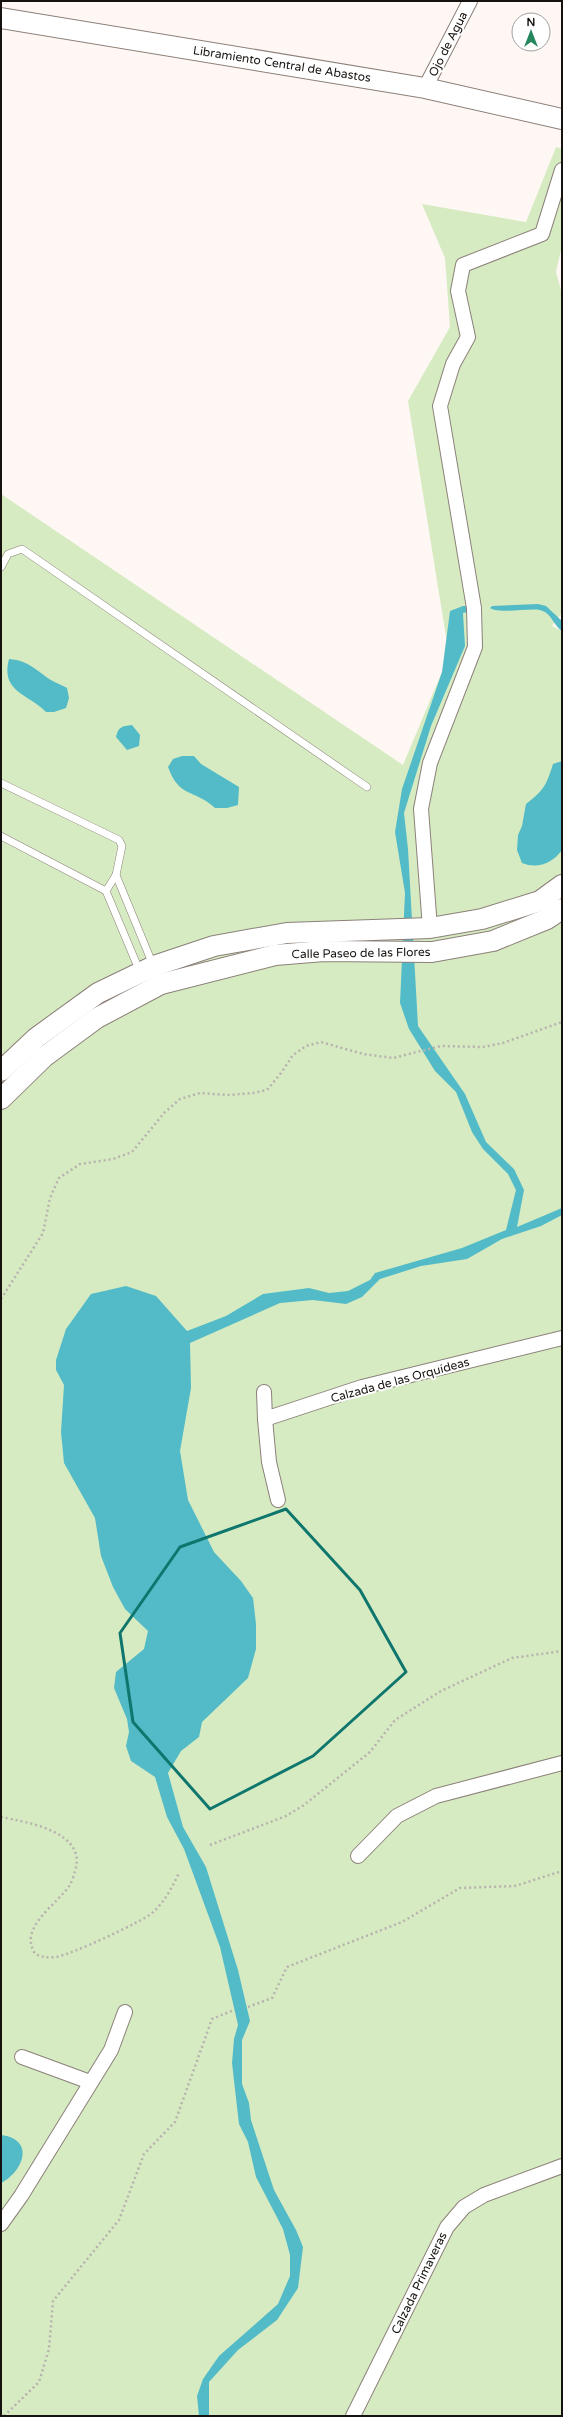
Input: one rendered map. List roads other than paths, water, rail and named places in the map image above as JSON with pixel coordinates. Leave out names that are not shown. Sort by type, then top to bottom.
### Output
[{"type":"street","name":"Ojo de Agua","points":[[425,88],[470,1]]},
{"type":"street","name":"Libramiento Central de Abastos","points":[[1,18],[425,88],[562,119]]},
{"type":"street","points":[[430,928],[421,809],[430,763],[475,647],[474,608],[440,406],[453,364],[468,337],[458,291],[463,265],[542,234],[562,170]]},
{"type":"street","name":"Calle Paseo de las Flores","points":[[1,1099],[44,1057],[151,978],[214,946],[287,933],[430,928],[454,924],[482,919],[540,901],[562,885]]},
{"type":"street","name":"Calle Paseo de las Flores","points":[[1,1071],[36,1038],[98,993],[151,978],[275,955],[324,951],[432,952],[460,947],[493,941],[547,919],[562,909]]},
{"type":"street","points":[[454,924],[460,947]]},
{"type":"street","name":"Calzada de las Orquídeas","points":[[265,1419],[362,1387],[562,1338]]},
{"type":"street","points":[[264,1392],[268,1462],[278,1500]]},
{"type":"street","points":[[358,1856],[397,1816],[436,1796],[562,1763]]},
{"type":"street","points":[[1,2224],[21,2196],[110,2050],[125,2012]]},
{"type":"street","points":[[22,2058],[90,2082]]},
{"type":"street","name":"Calzada Primaveras","points":[[353,2416],[446,2226],[464,2208],[484,2195],[562,2166]]},
{"type":"lane","points":[[1,567],[8,554],[22,549],[367,787]]},
{"type":"lane","points":[[1,783],[118,840],[122,846],[116,875],[106,891]]},
{"type":"lane","points":[[1,836],[106,891],[151,978]]},
{"type":"lane","points":[[116,875],[151,978]]},
{"type":"water","points":[[538,604],[546,606],[562,621],[562,631],[556,626],[550,616],[540,610],[500,611],[490,608],[492,606]]},
{"type":"water","points":[[463,606],[473,606],[473,611],[463,613],[465,646],[431,726],[404,813],[408,849],[418,1026],[465,1094],[486,1142],[514,1169],[524,1190],[517,1227],[562,1208],[562,1215],[541,1226],[502,1239],[467,1259],[421,1266],[380,1279],[362,1297],[346,1304],[313,1300],[280,1303],[190,1343],[191,1388],[180,1451],[188,1500],[214,1552],[241,1581],[253,1598],[256,1624],[256,1649],[248,1678],[202,1722],[199,1737],[181,1751],[168,1773],[183,1827],[206,1867],[238,1970],[250,2021],[242,2040],[242,2084],[249,2103],[251,2120],[274,2190],[296,2230],[303,2247],[298,2288],[277,2320],[238,2350],[209,2382],[209,2416],[199,2416],[197,2396],[203,2379],[219,2356],[278,2304],[290,2276],[290,2255],[283,2229],[256,2177],[248,2142],[239,2124],[232,2063],[234,2039],[238,2025],[220,1947],[184,1849],[167,1817],[155,1777],[131,1761],[126,1746],[129,1732],[127,1719],[114,1688],[116,1672],[144,1649],[148,1631],[125,1609],[113,1587],[101,1556],[95,1518],[64,1463],[61,1432],[64,1385],[56,1370],[56,1360],[66,1329],[91,1294],[126,1286],[156,1296],[187,1331],[226,1316],[263,1294],[309,1288],[329,1293],[348,1291],[370,1280],[375,1273],[462,1248],[506,1230],[516,1190],[508,1174],[483,1149],[472,1132],[456,1092],[435,1071],[409,1029],[400,1003],[405,893],[395,832],[402,789],[442,672],[450,611]]},
{"type":"water","points":[[9,659],[28,664],[50,679],[67,688],[69,698],[66,708],[54,712],[46,712],[12,686],[7,670]]},
{"type":"water","points":[[132,725],[140,735],[139,746],[127,750],[116,737],[121,728]]},
{"type":"water","points":[[182,756],[194,756],[201,764],[239,787],[238,805],[227,808],[215,808],[207,802],[182,789],[177,784],[168,767],[173,759]]},
{"type":"water","points":[[562,761],[562,850],[554,859],[544,864],[528,865],[522,863],[517,850],[518,835],[522,826],[526,804],[544,787],[553,764]]},
{"type":"water","points":[[1,2135],[19,2142],[22,2149],[22,2156],[20,2164],[15,2171],[9,2178],[1,2183]]}]
